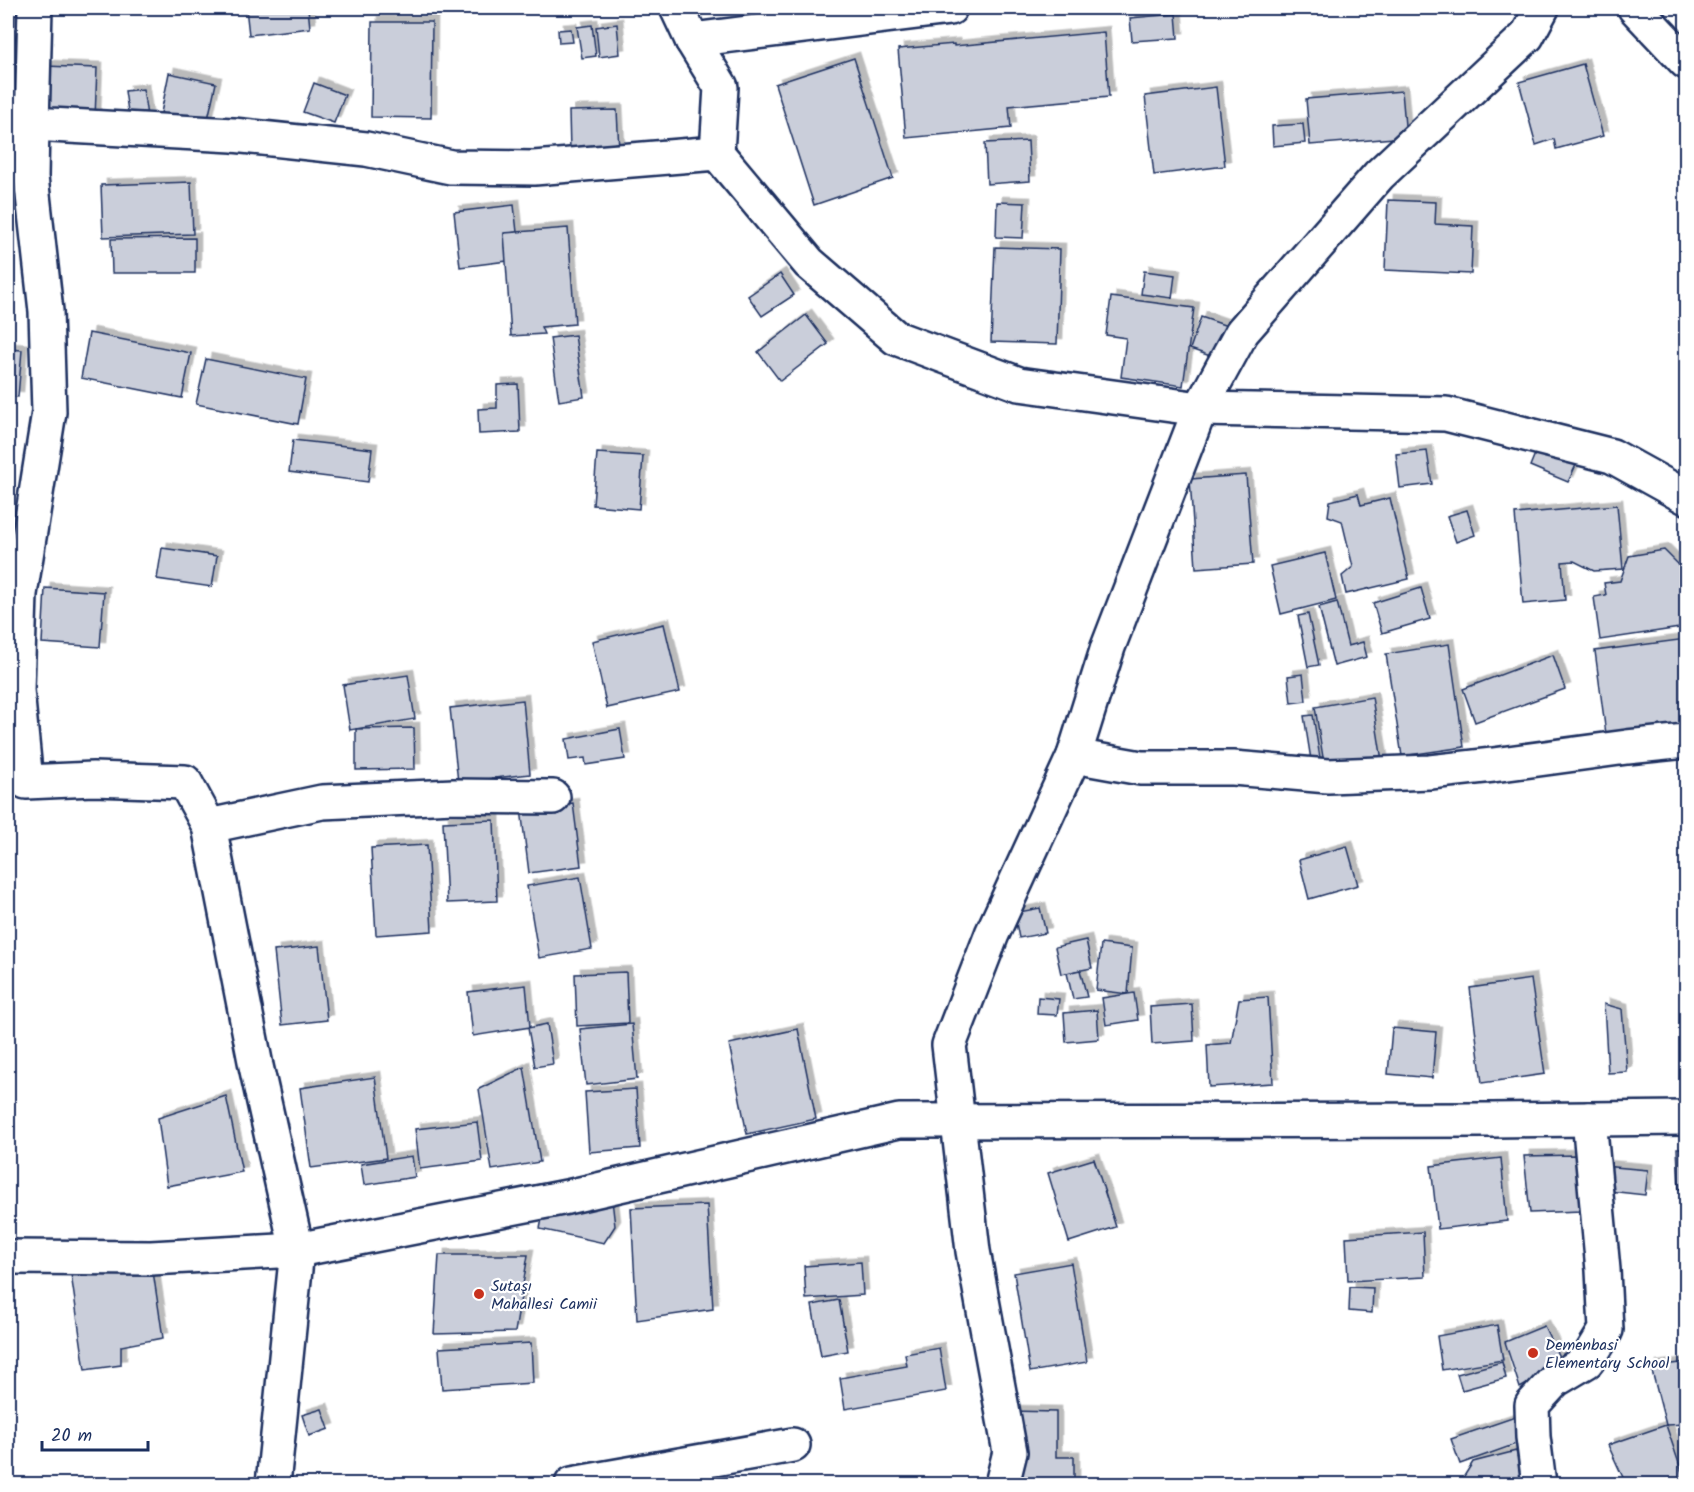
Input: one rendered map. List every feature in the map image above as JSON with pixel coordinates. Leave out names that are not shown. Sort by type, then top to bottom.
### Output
[{"type":"street","points":[[35,8],[20,120],[31,177],[46,311],[50,412],[20,594],[17,690],[26,782],[93,779],[185,782],[209,826],[256,1066],[297,1250],[273,1485]]},
{"type":"street","points":[[676,8],[692,40],[721,87],[717,153],[809,262],[896,338],[1019,384],[1200,410],[1446,414],[1612,456],[1686,497]]},
{"type":"street","points":[[692,40],[950,8]]},
{"type":"street","points":[[1002,1485],[1010,1452],[973,1251],[949,1045],[992,934],[1074,756],[1108,647],[1200,410],[1242,332],[1379,175],[1527,36],[1542,8]]},
{"type":"street","points":[[1635,8],[1686,62]]},
{"type":"street","points":[[20,120],[233,135],[355,147],[451,167],[534,168],[717,153]]},
{"type":"street","points":[[1074,756],[1141,768],[1233,768],[1328,776],[1430,772],[1686,741]]},
{"type":"street","points":[[209,826],[322,802],[454,796],[553,797]]},
{"type":"street","points":[[8,1257],[151,1258],[297,1250],[567,1197],[899,1121],[1686,1118]]},
{"type":"street","points":[[1539,1485],[1532,1405],[1555,1380],[1587,1361],[1606,1330],[1603,1270],[1589,1119]]},
{"type":"street","points":[[572,1485],[793,1445]]},
{"type":"building","points":[[8,8],[23,8],[8,64]]},
{"type":"building","points":[[246,8],[308,8],[310,28],[249,35]]},
{"type":"building","points":[[741,8],[802,8],[747,25]]},
{"type":"building","points":[[1176,14],[1178,38],[1132,41],[1130,18]]},
{"type":"building","points":[[372,22],[432,22],[431,118],[371,117]]},
{"type":"building","points":[[617,24],[620,54],[599,57],[596,27]]},
{"type":"building","points":[[592,25],[596,56],[582,58],[577,27]]},
{"type":"building","points":[[571,29],[573,42],[559,43],[558,30]]},
{"type":"building","points":[[1104,32],[1109,97],[1009,106],[1011,128],[906,138],[898,49]]},
{"type":"building","points":[[854,58],[893,178],[814,205],[775,84]]},
{"type":"building","points":[[1583,64],[1603,136],[1556,149],[1554,139],[1536,145],[1519,82]]},
{"type":"building","points":[[45,66],[97,68],[95,118],[44,117]]},
{"type":"building","points":[[169,73],[216,83],[206,128],[160,118]]},
{"type":"building","points":[[314,83],[345,95],[334,123],[303,112]]},
{"type":"building","points":[[1216,87],[1225,166],[1154,175],[1145,96]]},
{"type":"building","points":[[143,89],[147,116],[129,118],[125,91]]},
{"type":"building","points":[[1402,91],[1406,137],[1310,145],[1306,99]]},
{"type":"building","points":[[617,110],[619,150],[570,151],[569,111]]},
{"type":"building","points":[[1303,124],[1305,143],[1273,146],[1272,126]]},
{"type":"building","points":[[1028,141],[1030,181],[987,184],[985,143]]},
{"type":"building","points":[[8,163],[10,163],[9,256],[8,256]]},
{"type":"building","points":[[191,182],[193,234],[103,237],[101,185]]},
{"type":"building","points":[[1388,200],[1436,202],[1435,224],[1473,226],[1471,274],[1385,270]]},
{"type":"building","points":[[997,202],[1025,203],[1023,238],[996,237]]},
{"type":"building","points":[[514,205],[517,232],[504,234],[507,261],[460,267],[454,212]]},
{"type":"building","points":[[568,228],[575,324],[541,327],[544,334],[511,336],[504,233]]},
{"type":"building","points":[[195,238],[195,273],[112,273],[111,239]]},
{"type":"building","points":[[995,247],[1060,249],[1057,344],[991,342]]},
{"type":"building","points":[[1144,271],[1175,275],[1172,298],[1141,294]]},
{"type":"building","points":[[780,274],[794,295],[762,316],[748,296]]},
{"type":"building","points":[[1111,297],[1194,308],[1183,386],[1121,377],[1126,338],[1106,335]]},
{"type":"building","points":[[806,315],[828,344],[780,381],[758,352]]},
{"type":"building","points":[[1201,317],[1233,328],[1222,360],[1190,349]]},
{"type":"building","points":[[89,333],[191,353],[182,398],[81,378]]},
{"type":"building","points":[[575,335],[584,397],[559,401],[550,338]]},
{"type":"building","points":[[8,349],[22,350],[18,397],[8,396]]},
{"type":"building","points":[[206,359],[306,379],[298,424],[196,404]]},
{"type":"building","points":[[518,384],[520,432],[479,434],[478,409],[497,408],[497,385]]},
{"type":"building","points":[[293,440],[372,449],[368,482],[289,472]]},
{"type":"building","points":[[1537,449],[1576,465],[1568,482],[1530,466]]},
{"type":"building","points":[[1427,451],[1432,484],[1400,488],[1396,454]]},
{"type":"building","points":[[597,453],[643,456],[639,509],[593,505]]},
{"type":"building","points":[[1246,475],[1253,564],[1196,568],[1190,479]]},
{"type":"building","points":[[1358,494],[1361,505],[1390,498],[1409,579],[1346,594],[1342,576],[1353,567],[1342,521],[1328,516],[1330,501]]},
{"type":"building","points":[[1617,505],[1623,569],[1594,571],[1574,561],[1562,562],[1565,600],[1523,604],[1515,514]]},
{"type":"building","points":[[1467,510],[1475,535],[1456,542],[1447,516]]},
{"type":"building","points":[[8,544],[14,546],[8,572]]},
{"type":"building","points":[[162,548],[217,556],[212,587],[157,579]]},
{"type":"building","points":[[1664,550],[1681,567],[1686,605],[1686,627],[1600,640],[1594,597],[1606,595],[1604,583],[1620,581],[1629,556]]},
{"type":"building","points":[[1325,553],[1336,600],[1281,614],[1270,566]]},
{"type":"building","points":[[45,588],[104,592],[100,647],[42,643]]},
{"type":"building","points":[[1421,588],[1430,619],[1382,633],[1373,603]]},
{"type":"building","points":[[1337,602],[1348,646],[1363,642],[1367,657],[1334,666],[1319,607]]},
{"type":"building","points":[[1308,614],[1319,665],[1308,667],[1298,616]]},
{"type":"building","points":[[664,624],[680,692],[607,708],[592,641]]},
{"type":"building","points":[[1686,639],[1686,723],[1606,734],[1595,651]]},
{"type":"building","points":[[1449,644],[1464,747],[1402,756],[1386,654]]},
{"type":"building","points":[[1553,655],[1565,689],[1475,722],[1463,689]]},
{"type":"building","points":[[1303,674],[1306,701],[1291,703],[1288,676]]},
{"type":"building","points":[[408,675],[415,719],[350,730],[343,685]]},
{"type":"building","points":[[1372,697],[1382,761],[1325,770],[1315,707]]},
{"type":"building","points":[[523,700],[530,774],[458,782],[450,708]]},
{"type":"building","points":[[1313,715],[1321,764],[1312,766],[1304,716]]},
{"type":"building","points":[[414,728],[415,769],[356,770],[356,729]]},
{"type":"building","points":[[620,729],[625,759],[586,765],[585,758],[569,760],[566,739]]},
{"type":"building","points":[[573,803],[581,866],[529,873],[521,809]]},
{"type":"building","points":[[494,820],[497,901],[447,903],[443,822]]},
{"type":"building","points":[[427,845],[432,931],[376,935],[371,848]]},
{"type":"building","points":[[1347,846],[1358,885],[1309,899],[1299,860]]},
{"type":"building","points":[[580,877],[592,949],[539,958],[527,886]]},
{"type":"building","points":[[1040,908],[1046,933],[1019,938],[1014,913]]},
{"type":"building","points":[[1086,940],[1092,968],[1061,974],[1055,947]]},
{"type":"building","points":[[1101,944],[1132,948],[1128,994],[1096,990]]},
{"type":"building","points":[[319,946],[327,1020],[282,1025],[274,951]]},
{"type":"building","points":[[1080,970],[1087,997],[1073,999],[1067,973]]},
{"type":"building","points":[[626,972],[628,1023],[577,1026],[575,974]]},
{"type":"building","points":[[1531,979],[1545,1074],[1482,1083],[1470,988]]},
{"type":"building","points":[[526,985],[530,1027],[473,1036],[468,992]]},
{"type":"building","points":[[1134,993],[1138,1020],[1106,1025],[1102,998]]},
{"type":"building","points":[[1038,997],[1059,999],[1057,1015],[1037,1014]]},
{"type":"building","points":[[1268,997],[1273,1083],[1209,1087],[1207,1045],[1231,1043],[1239,999]]},
{"type":"building","points":[[1192,1004],[1194,1041],[1152,1044],[1150,1007]]},
{"type":"building","points":[[1604,1004],[1622,1009],[1627,1072],[1608,1073]]},
{"type":"building","points":[[1097,1010],[1099,1039],[1066,1042],[1064,1013]]},
{"type":"building","points":[[547,1024],[553,1064],[535,1067],[528,1028]]},
{"type":"building","points":[[632,1024],[637,1079],[586,1085],[580,1029]]},
{"type":"building","points":[[1392,1028],[1436,1032],[1432,1078],[1388,1074]]},
{"type":"building","points":[[798,1029],[816,1119],[747,1134],[729,1044]]},
{"type":"building","points":[[524,1067],[540,1162],[492,1170],[479,1089]]},
{"type":"building","points":[[375,1077],[386,1158],[311,1168],[300,1088]]},
{"type":"building","points":[[636,1089],[640,1148],[589,1152],[585,1092]]},
{"type":"building","points":[[226,1096],[242,1172],[167,1186],[158,1118]]},
{"type":"building","points":[[477,1122],[482,1161],[420,1169],[415,1129]]},
{"type":"building","points":[[1677,1148],[1686,1148],[1686,1189],[1679,1189]]},
{"type":"building","points":[[1577,1155],[1581,1211],[1530,1213],[1524,1156]]},
{"type":"building","points":[[412,1156],[415,1177],[364,1185],[361,1164]]},
{"type":"building","points":[[1501,1158],[1507,1221],[1438,1229],[1431,1166]]},
{"type":"building","points":[[1094,1159],[1116,1227],[1069,1242],[1048,1173]]},
{"type":"building","points":[[1603,1166],[1648,1170],[1645,1195],[1600,1190]]},
{"type":"building","points":[[612,1200],[615,1226],[604,1243],[540,1229],[544,1208]]},
{"type":"building","points":[[707,1205],[713,1309],[637,1320],[631,1208]]},
{"type":"building","points":[[1423,1232],[1425,1277],[1348,1281],[1346,1237]]},
{"type":"building","name":"Sutaşı Mahallesi Camii","points":[[439,1255],[528,1255],[515,1332],[434,1334]]},
{"type":"building","points":[[151,1258],[163,1338],[121,1346],[121,1365],[85,1370],[71,1274]]},
{"type":"building","points":[[861,1262],[863,1295],[806,1299],[804,1266]]},
{"type":"building","points":[[1071,1263],[1087,1362],[1030,1372],[1014,1273]]},
{"type":"building","points":[[1350,1287],[1373,1288],[1372,1313],[1349,1311]]},
{"type":"building","points":[[839,1300],[848,1351],[821,1356],[812,1305]]},
{"type":"building","points":[[1497,1325],[1503,1360],[1442,1370],[1437,1336]]},
{"type":"building","name":"Demenbasi Elementary School","points":[[1544,1326],[1562,1363],[1520,1388],[1505,1342]]},
{"type":"building","points":[[531,1343],[533,1383],[442,1389],[439,1348]]},
{"type":"building","points":[[939,1348],[946,1391],[845,1409],[840,1378],[907,1366],[905,1354]]},
{"type":"building","points":[[1502,1362],[1506,1378],[1462,1390],[1457,1374]]},
{"type":"building","points":[[1686,1362],[1686,1424],[1666,1425],[1651,1367]]},
{"type":"building","points":[[322,1409],[329,1429],[309,1436],[302,1415]]},
{"type":"building","points":[[1010,1411],[1056,1412],[1056,1457],[1074,1457],[1074,1484],[1010,1484]]},
{"type":"building","points":[[1518,1416],[1519,1443],[1460,1464],[1451,1439]]},
{"type":"building","points":[[1666,1425],[1686,1484],[1626,1484],[1608,1445]]},
{"type":"building","points":[[1516,1451],[1524,1482],[1466,1484],[1461,1481],[1473,1462]]},
{"type":"place","name":"Sutaşı Mahallesi Camii","points":[[479,1294]]},
{"type":"place","name":"Demenbasi Elementary School","points":[[1533,1353]]}]
